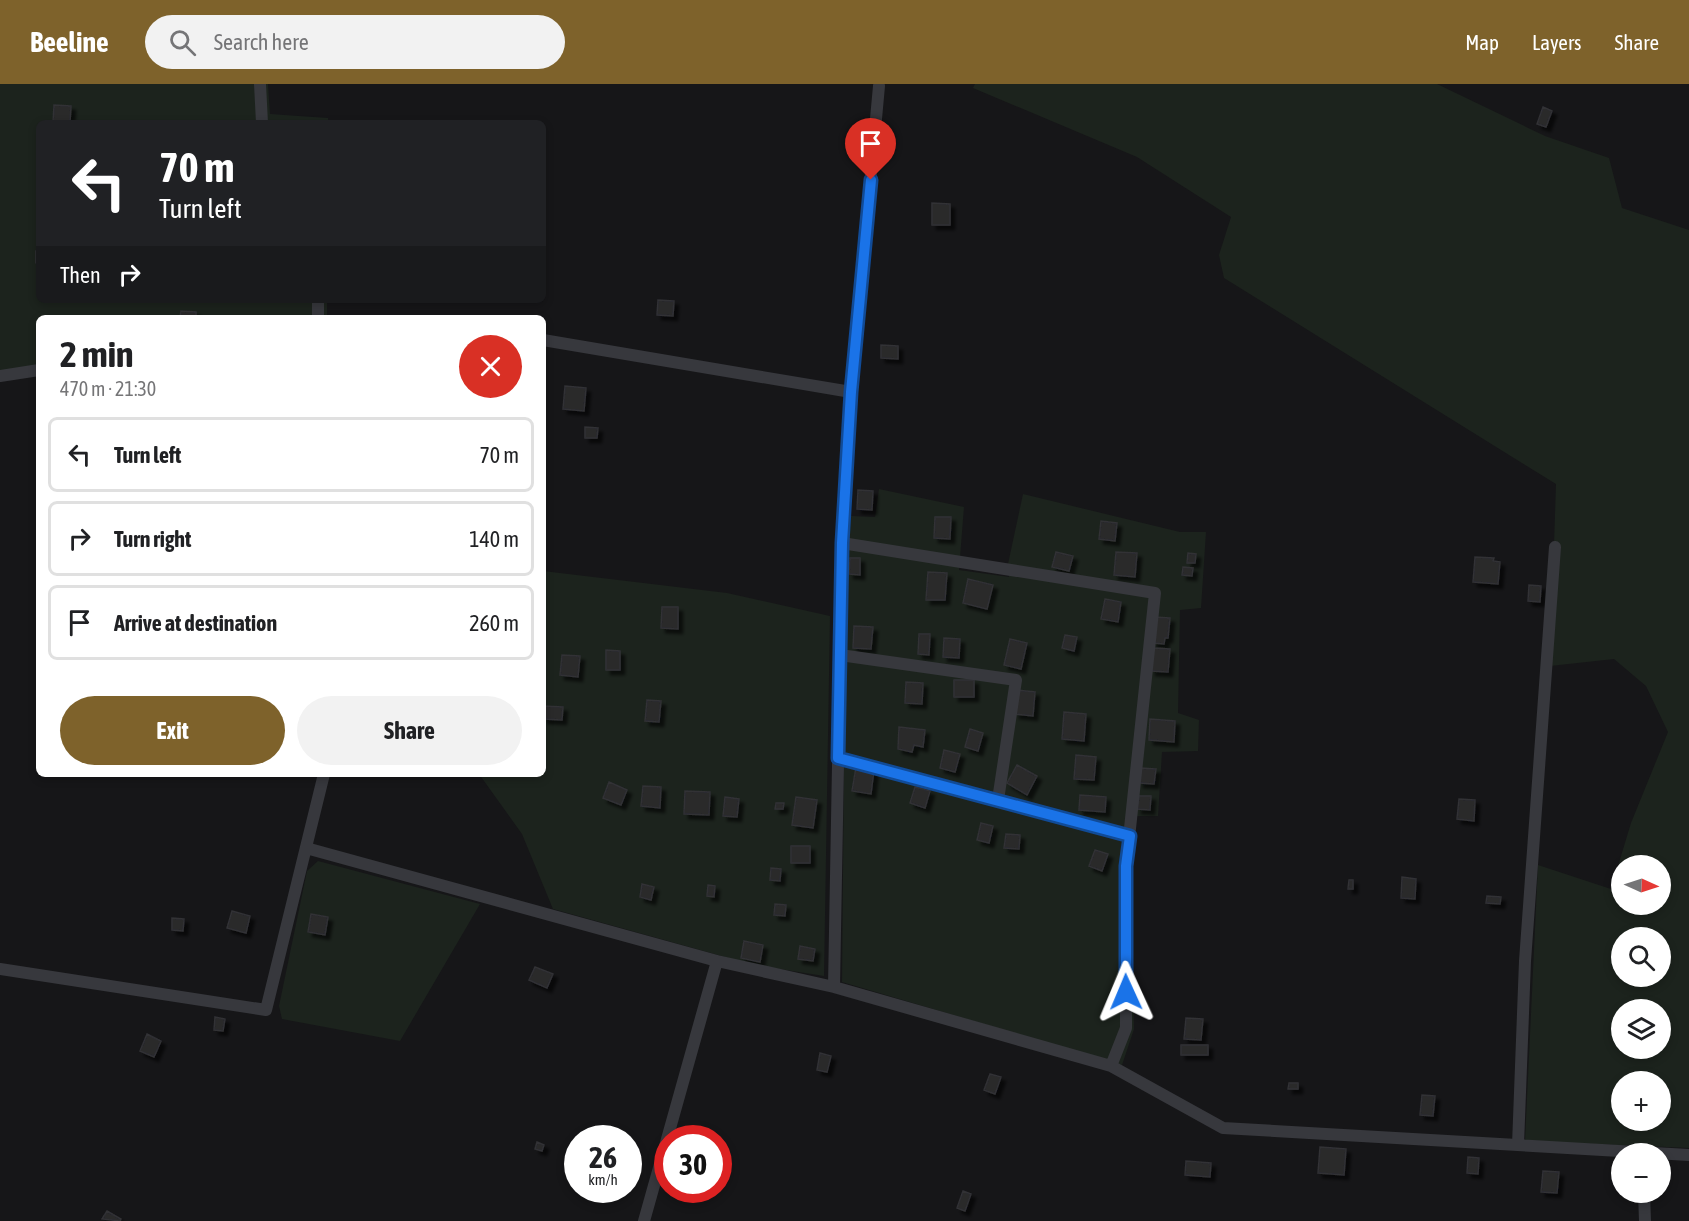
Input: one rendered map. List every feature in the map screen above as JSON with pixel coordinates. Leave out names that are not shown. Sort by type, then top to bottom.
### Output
[{"type":"street","points":[[260,84],[262,120]]},
{"type":"street","points":[[834,987],[842,543],[851,392],[879,86]]},
{"type":"street","points":[[546,341],[851,392]]},
{"type":"street","points":[[0,376],[36,370]]},
{"type":"street","points":[[842,543],[1155,593],[1126,866],[1126,1028],[1111,1066]]},
{"type":"street","points":[[1518,1145],[1525,961],[1555,547]]},
{"type":"street","points":[[840,655],[1016,680],[998,800]]},
{"type":"street","points":[[838,758],[1130,836]]},
{"type":"street","points":[[0,969],[266,1010],[323,777]]},
{"type":"street","points":[[306,848],[717,961],[834,987],[1111,1066],[1223,1128],[1611,1151]]},
{"type":"street","points":[[644,1221],[717,961]]},
{"type":"street","points":[[1671,1154],[1689,1155]]},
{"type":"street","points":[[1644,1203],[1645,1221]]},
{"type":"shaded area","points":[[0,84],[268,84],[270,114],[328,118],[328,120],[36,120],[36,303],[327,303],[327,315],[36,315],[36,366],[0,372]]},
{"type":"shaded area","points":[[975,84],[1437,84],[1545,136],[1609,158],[1622,208],[1689,230],[1689,1148],[1671,1147],[1671,1143],[1611,1145],[1525,1141],[1538,865],[1611,889],[1611,915],[1671,915],[1671,855],[1621,855],[1631,823],[1668,732],[1646,686],[1614,659],[1550,666],[1556,484],[1224,278],[1219,255],[1231,217],[1137,157],[973,88]]},
{"type":"shaded area","points":[[879,489],[964,507],[959,570],[1009,577],[1008,564],[1023,494],[1180,532],[1206,532],[1201,608],[1180,610],[1178,713],[1199,720],[1198,751],[1162,752],[1158,816],[1137,816],[1130,871],[1134,1029],[1122,1065],[842,982],[846,551],[851,516],[875,517]]},
{"type":"shaded area","points":[[546,571],[727,593],[830,616],[824,976],[754,965],[553,909],[522,834],[481,777],[546,777]]},
{"type":"shaded area","points":[[318,861],[480,904],[400,1041],[282,1019],[279,1006],[307,871]]},
{"type":"building","points":[[54,105],[71,106],[70,120],[53,120]]},
{"type":"building","points":[[1543,107],[1552,111],[1546,127],[1537,124]]},
{"type":"building","points":[[932,203],[950,204],[950,225],[932,225]]},
{"type":"building","points":[[658,300],[674,301],[673,316],[657,315]]},
{"type":"building","points":[[181,311],[196,312],[196,315],[180,315]]},
{"type":"building","points":[[881,345],[898,346],[898,359],[881,358]]},
{"type":"building","points":[[565,386],[586,388],[584,411],[563,409]]},
{"type":"building","points":[[585,427],[598,428],[597,438],[585,438]]},
{"type":"building","points":[[858,490],[873,491],[872,510],[857,509]]},
{"type":"building","points":[[935,517],[951,517],[950,539],[934,538]]},
{"type":"building","points":[[1101,521],[1117,523],[1115,541],[1099,539]]},
{"type":"building","points":[[1056,552],[1073,556],[1069,571],[1052,567]]},
{"type":"building","points":[[1116,552],[1137,553],[1135,577],[1114,575]]},
{"type":"building","points":[[1188,553],[1196,554],[1195,563],[1187,563]]},
{"type":"building","points":[[1475,557],[1494,558],[1493,561],[1500,562],[1498,584],[1473,582]]},
{"type":"building","points":[[850,558],[860,558],[860,575],[849,574]]},
{"type":"building","points":[[1183,567],[1193,568],[1192,576],[1182,575]]},
{"type":"building","points":[[928,572],[947,573],[945,600],[926,600]]},
{"type":"building","points":[[968,579],[993,585],[987,609],[963,603]]},
{"type":"building","points":[[1529,585],[1541,586],[1540,602],[1528,601]]},
{"type":"building","points":[[1105,599],[1121,602],[1118,622],[1101,619]]},
{"type":"building","points":[[662,607],[678,607],[678,629],[661,628]]},
{"type":"building","points":[[1153,617],[1170,618],[1168,638],[1165,638],[1164,644],[1153,643]]},
{"type":"building","points":[[854,626],[873,627],[871,649],[853,648]]},
{"type":"building","points":[[919,634],[930,634],[929,655],[918,654]]},
{"type":"building","points":[[1065,635],[1077,637],[1074,651],[1062,648]]},
{"type":"building","points":[[944,638],[960,639],[959,658],[943,657]]},
{"type":"building","points":[[1010,639],[1027,643],[1021,669],[1004,665]]},
{"type":"building","points":[[1153,648],[1170,649],[1168,672],[1151,671]]},
{"type":"building","points":[[606,650],[620,651],[620,670],[606,670]]},
{"type":"building","points":[[562,655],[580,656],[578,677],[560,675]]},
{"type":"building","points":[[954,680],[974,680],[974,697],[954,697]]},
{"type":"building","points":[[906,682],[923,683],[922,704],[905,703]]},
{"type":"building","points":[[1017,690],[1035,692],[1033,716],[1015,714]]},
{"type":"building","points":[[647,700],[661,701],[659,722],[645,721]]},
{"type":"building","points":[[546,706],[563,707],[562,720],[546,719]]},
{"type":"building","points":[[1064,712],[1086,714],[1084,741],[1062,739]]},
{"type":"building","points":[[1150,719],[1175,721],[1174,742],[1149,740]]},
{"type":"building","points":[[899,727],[925,730],[923,747],[914,745],[912,752],[898,749]]},
{"type":"building","points":[[970,729],[983,733],[978,751],[965,747]]},
{"type":"building","points":[[944,750],[960,754],[955,772],[940,768]]},
{"type":"building","points":[[1076,755],[1096,757],[1094,780],[1074,779]]},
{"type":"building","points":[[1017,765],[1037,776],[1027,795],[1007,783]]},
{"type":"building","points":[[856,767],[874,770],[871,794],[852,791]]},
{"type":"building","points":[[1140,768],[1156,769],[1154,784],[1139,783]]},
{"type":"building","points":[[609,782],[627,790],[621,805],[603,798]]},
{"type":"building","points":[[643,786],[661,787],[660,808],[641,806]]},
{"type":"building","points":[[915,787],[930,791],[925,808],[910,803]]},
{"type":"building","points":[[685,791],[710,792],[709,815],[684,814]]},
{"type":"building","points":[[1080,795],[1106,797],[1105,812],[1079,810]]},
{"type":"building","points":[[1139,796],[1151,796],[1150,810],[1137,809]]},
{"type":"building","points":[[725,797],[739,799],[737,817],[723,816]]},
{"type":"building","points":[[796,797],[817,800],[813,828],[792,825]]},
{"type":"building","points":[[1459,799],[1475,800],[1474,821],[1457,819]]},
{"type":"building","points":[[776,803],[784,803],[783,809],[775,809]]},
{"type":"building","points":[[981,823],[993,826],[989,843],[977,840]]},
{"type":"building","points":[[1006,834],[1020,835],[1019,849],[1004,848]]},
{"type":"building","points":[[791,846],[810,846],[810,863],[791,863]]},
{"type":"building","points":[[1095,850],[1108,854],[1102,871],[1089,866]]},
{"type":"building","points":[[771,868],[781,869],[780,881],[770,880]]},
{"type":"building","points":[[1402,877],[1416,879],[1415,899],[1401,898]]},
{"type":"building","points":[[1349,880],[1353,880],[1353,889],[1348,889]]},
{"type":"building","points":[[642,884],[654,887],[651,900],[640,897]]},
{"type":"building","points":[[708,885],[715,886],[714,897],[707,896]]},
{"type":"building","points":[[1487,896],[1501,897],[1500,904],[1486,903]]},
{"type":"building","points":[[775,904],[786,905],[785,916],[774,915]]},
{"type":"building","points":[[232,911],[250,916],[246,933],[227,928]]},
{"type":"building","points":[[311,914],[328,917],[325,935],[308,932]]},
{"type":"building","points":[[172,918],[184,919],[183,931],[172,930]]},
{"type":"building","points":[[744,941],[763,945],[760,962],[741,958]]},
{"type":"building","points":[[800,946],[815,949],[813,961],[798,959]]},
{"type":"building","points":[[535,967],[553,974],[547,988],[529,980]]},
{"type":"building","points":[[215,1017],[225,1019],[223,1031],[214,1030]]},
{"type":"building","points":[[1186,1018],[1203,1019],[1201,1040],[1184,1039]]},
{"type":"building","points":[[147,1034],[161,1041],[154,1057],[140,1051]]},
{"type":"building","points":[[1181,1045],[1208,1045],[1208,1055],[1181,1055]]},
{"type":"building","points":[[820,1053],[831,1056],[827,1072],[817,1070]]},
{"type":"building","points":[[990,1074],[1001,1077],[995,1094],[984,1090]]},
{"type":"building","points":[[1289,1083],[1298,1083],[1298,1089],[1288,1089]]},
{"type":"building","points":[[1422,1095],[1435,1096],[1433,1116],[1420,1115]]},
{"type":"building","points":[[537,1142],[544,1145],[542,1151],[535,1149]]},
{"type":"building","points":[[1320,1147],[1346,1149],[1344,1175],[1318,1173]]},
{"type":"building","points":[[1468,1157],[1479,1158],[1478,1174],[1467,1173]]},
{"type":"building","points":[[1186,1161],[1211,1163],[1210,1177],[1185,1175]]},
{"type":"building","points":[[1543,1171],[1559,1172],[1557,1193],[1541,1192]]},
{"type":"building","points":[[963,1191],[971,1194],[965,1211],[957,1208]]},
{"type":"building","points":[[107,1211],[121,1219],[120,1221],[102,1219]]},
{"type":"route","points":[[871,180],[851,392],[842,543],[838,758],[1130,836],[1126,866],[1126,992]]}]
